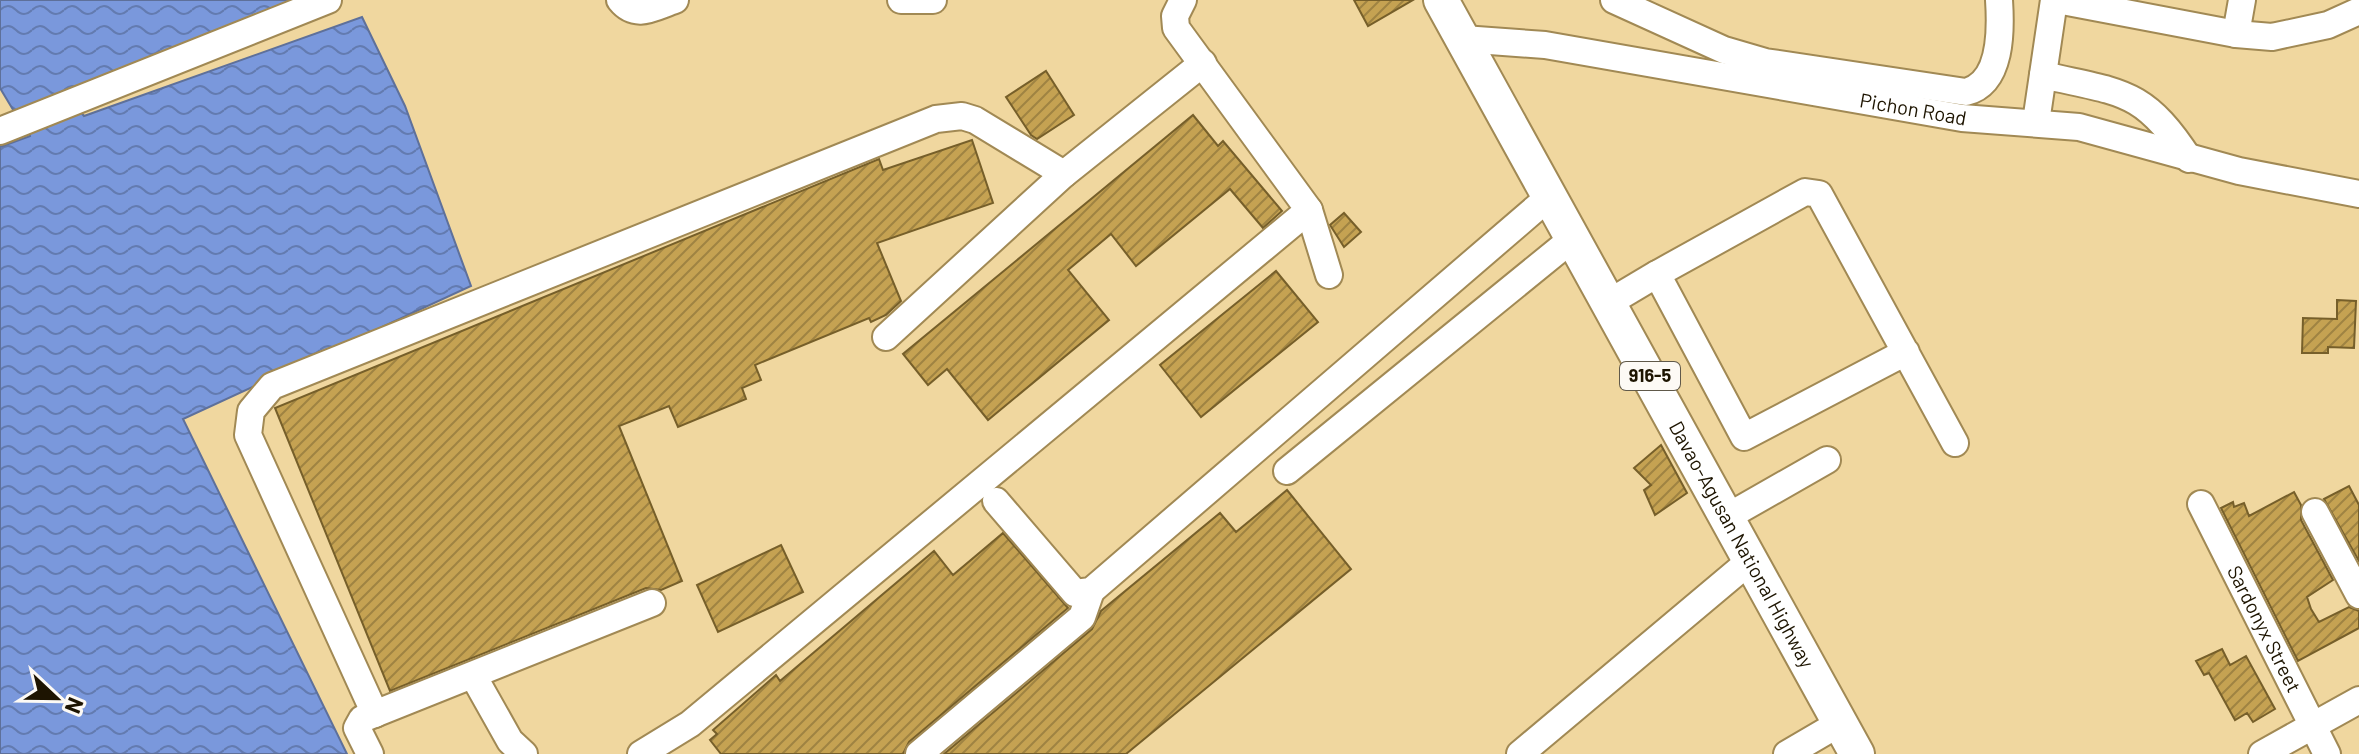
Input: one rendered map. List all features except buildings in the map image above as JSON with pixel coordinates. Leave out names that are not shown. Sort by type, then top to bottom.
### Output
[{"type":"main road","name":"Davao-Agusan National Highway","points":[[1441,0],[1857,754]]},
{"type":"street","points":[[0,131],[328,0]]},
{"type":"street","points":[[620,0],[631,11],[639,13],[675,0]]},
{"type":"street","points":[[901,0],[933,0]]},
{"type":"street","points":[[1183,0],[1175,16],[1176,28],[1309,210],[1329,275]]},
{"type":"street","points":[[1614,0],[1724,50],[1765,62],[1966,92],[1982,85],[1991,73],[2001,23],[1999,0]]},
{"type":"street","points":[[2036,122],[2056,0],[2236,34],[2272,37],[2359,11]]},
{"type":"street","points":[[2236,34],[2242,0]]},
{"type":"street","name":"Pichon Road","points":[[1463,39],[1545,45],[1962,118],[2079,127],[2189,159],[2359,194]]},
{"type":"street","points":[[886,337],[1064,174],[1203,63]]},
{"type":"street","points":[[2043,75],[2135,98],[2158,117],[2189,159]]},
{"type":"street","points":[[375,714],[248,435],[251,411],[272,386],[936,119],[962,116],[975,120],[1064,174]]},
{"type":"street","points":[[1610,302],[1813,191],[1819,194],[1955,443]]},
{"type":"street","points":[[919,754],[1082,617],[1091,591],[1549,197]]},
{"type":"street","points":[[641,754],[690,724],[1309,210]]},
{"type":"street","points":[[1287,471],[1572,239]]},
{"type":"street","points":[[1657,274],[1744,437],[1906,352]]},
{"type":"street","points":[[1727,517],[1827,460]]},
{"type":"street","points":[[996,501],[1075,593],[1091,591]]},
{"type":"street","name":"Sardonyx Street","points":[[2201,504],[2327,754]]},
{"type":"street","points":[[2315,512],[2359,595]]},
{"type":"street","points":[[1520,754],[1751,560]]},
{"type":"street","points":[[370,754],[357,728],[362,719],[474,677],[652,603]]},
{"type":"street","points":[[474,677],[510,741],[524,754]]},
{"type":"street","points":[[2262,754],[2359,700]]},
{"type":"street","points":[[1787,754],[1840,723]]},
{"type":"water","points":[[0,0],[293,0],[15,113],[0,88]]},
{"type":"water","points":[[362,17],[405,106],[471,286],[183,419],[347,754],[0,754],[0,147],[30,136],[28,126],[78,109],[84,116]]}]
